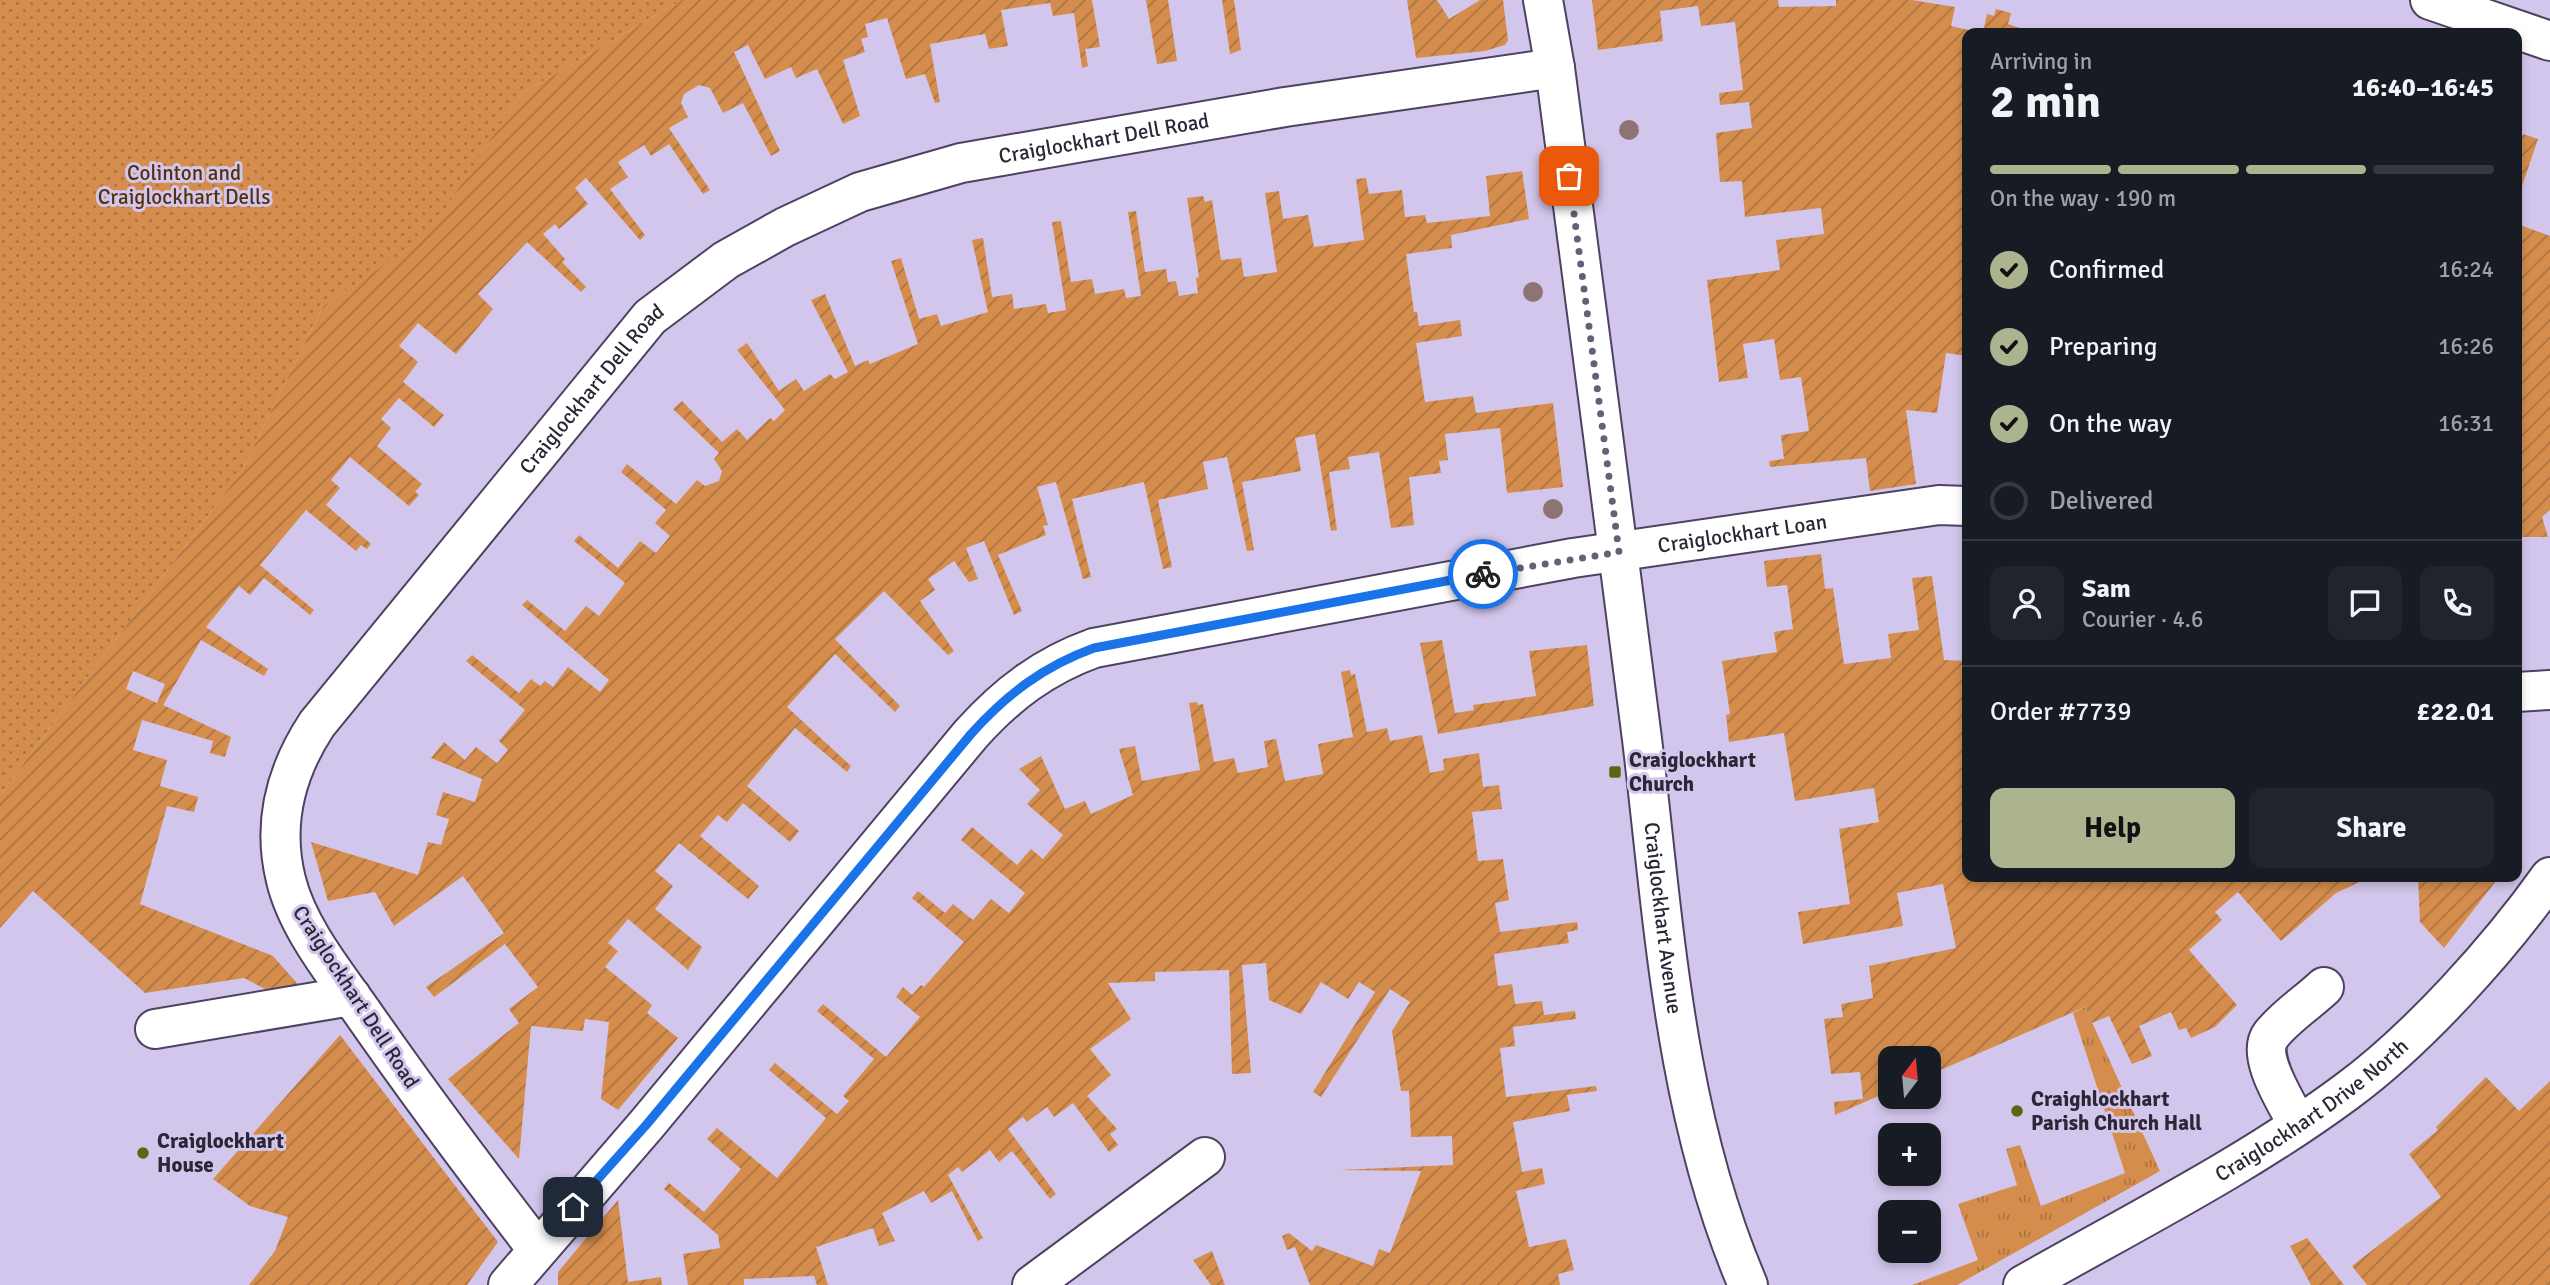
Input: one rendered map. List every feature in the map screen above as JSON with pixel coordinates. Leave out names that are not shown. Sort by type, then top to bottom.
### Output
[{"type":"street","name":"Craiglockhart Avenue","points":[[1543,0],[1555,68],[1619,552],[1682,1061],[1714,1198],[1748,1285]]},
{"type":"street","points":[[2430,0],[2512,28]]},
{"type":"street","points":[[2522,31],[2550,41]]},
{"type":"street","name":"Craiglockhart Dell Road","points":[[537,1248],[436,1118],[351,996],[309,930],[286,881],[280,848],[282,807],[289,778],[302,747],[360,668],[650,317],[726,260],[824,207],[860,192],[961,163],[1285,107],[1555,68]]},
{"type":"street","name":"Craiglockhart Loan","points":[[508,1285],[537,1248],[647,1124],[971,734],[996,707],[1024,683],[1070,656],[1094,648],[1619,552],[1939,505],[1962,506]]},
{"type":"street","points":[[2522,692],[2550,690]]},
{"type":"street","name":"Craiglockhart Drive North","points":[[2023,1285],[2298,1125],[2348,1091],[2426,1020],[2487,956],[2550,877]]},
{"type":"street","points":[[2298,1125],[2274,1077],[2266,1050],[2270,1037],[2324,988]]},
{"type":"street","points":[[155,1029],[351,996]]},
{"type":"street","points":[[1032,1285],[1205,1157]]},
{"type":"green space","name":"Colinton and Craiglockhart Dells","points":[[0,0],[682,0],[521,94],[428,236],[323,306],[242,470],[0,795]]},
{"type":"green space","points":[[682,0],[1092,0],[1100,47],[1085,49],[1088,66],[1082,68],[1074,13],[1053,16],[1050,3],[1001,10],[1008,46],[989,49],[985,34],[930,44],[940,102],[935,103],[925,74],[906,79],[887,18],[865,24],[868,37],[861,39],[865,52],[843,60],[860,116],[843,124],[817,69],[796,78],[791,67],[765,79],[748,45],[734,52],[780,151],[771,156],[743,103],[723,113],[710,88],[699,85],[684,94],[681,103],[688,117],[669,128],[710,190],[703,194],[669,144],[651,156],[644,145],[618,162],[628,177],[610,189],[645,235],[640,240],[586,178],[575,188],[588,204],[559,229],[555,224],[543,234],[565,259],[562,262],[586,287],[581,292],[527,242],[478,294],[493,309],[456,354],[418,323],[399,346],[418,362],[403,382],[444,415],[434,427],[399,398],[381,419],[391,428],[377,446],[422,484],[415,492],[419,495],[409,506],[350,457],[331,480],[340,488],[326,505],[371,544],[367,549],[361,545],[356,551],[306,510],[260,565],[314,610],[310,615],[264,578],[250,595],[239,586],[206,627],[268,669],[264,676],[201,640],[163,705],[231,737],[225,757],[210,753],[213,741],[142,720],[133,750],[167,760],[160,786],[198,797],[194,812],[167,806],[140,904],[273,956],[310,998],[298,1006],[244,978],[145,993],[33,891],[0,928],[0,795],[242,470],[323,306],[427,236],[521,94]],"holes":[[[133,671],[165,684],[157,703],[126,689]]]},
{"type":"green space","points":[[1146,0],[1168,0],[1177,61],[1157,64]]},
{"type":"green space","points":[[1222,0],[1234,0],[1241,50],[1230,54]]},
{"type":"green space","points":[[1407,0],[1437,0],[1449,19],[1480,0],[1503,0],[1508,40],[1505,45],[1485,51],[1416,58]]},
{"type":"green space","points":[[1592,0],[1778,0],[1779,7],[1836,6],[1836,0],[1912,0],[1955,7],[1951,26],[1962,28],[1962,355],[1946,353],[1937,413],[1906,410],[1916,484],[1870,491],[1866,458],[1770,467],[1769,461],[1784,459],[1781,435],[1809,431],[1801,377],[1780,380],[1774,339],[1743,344],[1748,378],[1719,382],[1707,280],[1780,270],[1776,240],[1824,234],[1821,208],[1745,217],[1742,181],[1720,182],[1716,133],[1752,128],[1749,102],[1720,105],[1719,93],[1743,90],[1735,22],[1701,26],[1698,6],[1660,11],[1663,41],[1598,50]]},
{"type":"green space","points":[[1996,9],[2011,13],[2008,24],[2020,28],[1984,28],[1987,14],[1994,16]]},
{"type":"green space","points":[[2523,134],[2538,139],[2522,186]]},
{"type":"green space","points":[[1522,171],[1529,219],[1451,235],[1452,248],[1406,254],[1414,312],[1417,312],[1419,326],[1460,320],[1462,336],[1416,343],[1425,402],[1473,396],[1476,413],[1553,403],[1563,487],[1507,493],[1500,428],[1445,434],[1448,460],[1439,461],[1441,473],[1409,477],[1414,525],[1391,528],[1379,452],[1348,457],[1350,469],[1329,472],[1337,530],[1331,531],[1315,434],[1295,438],[1301,471],[1242,482],[1254,550],[1247,551],[1227,457],[1203,462],[1208,489],[1158,500],[1172,567],[1163,569],[1144,482],[1072,499],[1091,577],[1083,579],[1056,482],[1037,487],[1048,525],[1043,526],[1046,535],[998,555],[1022,611],[1014,615],[984,541],[966,548],[978,579],[969,582],[954,561],[928,579],[935,590],[920,601],[954,651],[948,655],[884,591],[835,639],[900,706],[895,712],[835,654],[787,707],[851,766],[847,772],[795,728],[747,786],[799,831],[790,842],[743,803],[727,822],[718,815],[700,836],[759,886],[748,899],[679,843],[655,871],[673,886],[655,909],[702,947],[688,970],[628,919],[608,943],[618,951],[605,967],[652,1005],[647,1013],[678,1038],[618,1110],[601,1099],[609,1022],[585,1019],[583,1031],[531,1026],[519,1159],[448,1079],[519,1023],[509,1009],[538,987],[505,944],[434,997],[426,987],[504,933],[463,876],[394,926],[375,892],[328,901],[311,842],[418,875],[428,842],[441,845],[449,819],[436,815],[443,792],[475,802],[482,779],[431,758],[444,742],[465,760],[476,747],[497,763],[508,750],[499,741],[525,710],[466,661],[472,655],[519,693],[531,679],[540,686],[545,681],[553,687],[568,667],[600,692],[609,680],[522,605],[527,600],[565,631],[586,606],[599,616],[625,583],[574,541],[579,535],[618,568],[640,541],[656,553],[670,536],[655,523],[666,510],[621,472],[627,464],[676,504],[697,480],[705,486],[719,481],[722,471],[714,459],[719,453],[673,409],[682,401],[722,442],[737,429],[747,440],[770,418],[774,421],[785,410],[737,350],[747,343],[779,391],[796,379],[804,391],[830,374],[835,379],[848,372],[811,300],[825,294],[855,366],[868,360],[870,364],[918,344],[891,261],[901,258],[919,319],[937,314],[941,326],[988,312],[972,240],[983,238],[992,297],[1012,294],[1014,309],[1046,304],[1048,313],[1066,310],[1052,222],[1061,221],[1071,282],[1092,279],[1095,294],[1124,289],[1126,298],[1141,296],[1128,212],[1136,211],[1145,272],[1166,269],[1168,282],[1176,281],[1179,296],[1198,293],[1196,278],[1199,277],[1187,198],[1203,196],[1205,202],[1212,200],[1221,260],[1241,258],[1244,277],[1277,272],[1265,193],[1279,191],[1283,219],[1308,215],[1314,247],[1364,240],[1356,179],[1366,178],[1369,194],[1402,190],[1405,217],[1425,215],[1427,223],[1490,216],[1486,176]]},
{"type":"green space","points":[[2522,226],[2550,236],[2550,510],[2542,517],[2548,537],[2522,537]]},
{"type":"green space","points":[[1821,554],[1825,589],[1833,588],[1844,664],[1891,658],[1888,634],[1919,630],[1912,578],[1932,576],[1944,660],[1962,661],[1962,882],[2359,882],[2336,893],[2281,941],[2238,892],[2215,912],[2222,920],[2189,950],[2237,1005],[2215,1027],[2191,1038],[2186,1028],[2179,1030],[2171,1012],[2139,1026],[2152,1056],[2132,1064],[2109,1016],[2092,1023],[2085,1007],[1941,1070],[1941,1046],[1878,1046],[1878,1096],[1835,1115],[1834,1102],[1863,1099],[1860,1072],[1831,1074],[1824,1019],[1843,1017],[1841,1004],[1873,998],[1869,966],[1956,948],[1943,884],[1897,893],[1903,926],[1803,944],[1798,912],[1850,904],[1839,829],[1879,822],[1874,788],[1795,801],[1784,733],[1729,742],[1726,715],[1730,714],[1722,661],[1777,652],[1774,632],[1793,629],[1787,585],[1767,587],[1764,561]]},
{"type":"green space","points":[[1442,640],[1455,713],[1474,710],[1473,705],[1536,696],[1529,651],[1587,645],[1594,706],[1438,734],[1420,643]]},
{"type":"green space","points":[[1350,670],[1351,675],[1355,674],[1367,732],[1387,728],[1390,741],[1422,735],[1430,773],[1444,770],[1443,759],[1479,753],[1483,787],[1499,785],[1502,809],[1472,812],[1478,861],[1503,859],[1509,900],[1495,903],[1500,932],[1577,922],[1578,930],[1567,932],[1569,943],[1494,954],[1498,986],[1512,984],[1515,1004],[1542,1001],[1544,1015],[1575,1011],[1576,1019],[1513,1027],[1515,1046],[1500,1048],[1506,1097],[1596,1086],[1597,1091],[1567,1095],[1570,1111],[1513,1122],[1522,1172],[1542,1168],[1545,1184],[1516,1191],[1529,1247],[1566,1239],[1574,1270],[1558,1274],[1560,1285],[1310,1285],[1295,1247],[1287,1250],[1282,1236],[1289,1233],[1312,1251],[1316,1245],[1373,1266],[1379,1249],[1390,1253],[1421,1171],[1339,1170],[1453,1165],[1452,1136],[1411,1137],[1409,1091],[1401,1091],[1392,1031],[1410,1002],[1390,989],[1321,1097],[1313,1092],[1375,992],[1359,982],[1348,999],[1321,982],[1301,1014],[1269,1000],[1266,963],[1242,965],[1251,1073],[1232,1074],[1229,970],[1155,972],[1155,981],[1108,983],[1131,1019],[1090,1049],[1111,1075],[1087,1096],[1117,1129],[1110,1134],[1118,1145],[1109,1152],[1073,1103],[1054,1117],[1047,1107],[1027,1122],[1023,1117],[1008,1129],[1056,1194],[1050,1199],[1012,1151],[999,1162],[990,1150],[962,1172],[958,1167],[948,1175],[983,1238],[978,1241],[952,1191],[931,1203],[924,1191],[882,1213],[895,1241],[879,1246],[873,1228],[816,1247],[828,1285],[817,1285],[814,1276],[744,1279],[744,1285],[688,1285],[683,1254],[720,1248],[718,1235],[664,1189],[669,1183],[704,1212],[741,1169],[707,1139],[717,1128],[777,1178],[826,1118],[769,1070],[775,1063],[837,1114],[849,1101],[843,1096],[874,1059],[817,1011],[823,1004],[886,1057],[920,1017],[896,997],[903,987],[912,995],[921,985],[924,987],[964,942],[912,898],[918,891],[945,913],[953,904],[973,920],[991,899],[1009,913],[1025,893],[961,840],[972,827],[1017,865],[1031,849],[1043,859],[1063,835],[1027,804],[1040,790],[1019,769],[1041,756],[1065,809],[1085,801],[1091,814],[1133,795],[1119,749],[1135,746],[1142,781],[1200,770],[1189,703],[1197,702],[1198,705],[1203,704],[1214,762],[1234,758],[1238,773],[1268,767],[1264,741],[1276,739],[1285,781],[1323,774],[1318,744],[1353,737],[1341,672]]},
{"type":"green space","points":[[2418,882],[2495,882],[2444,948],[2420,922]]},
{"type":"green space","points":[[2085,1007],[2160,1171],[1957,1285],[1912,1285],[1978,1260],[1958,1204],[2017,1185],[2006,1149],[2020,1145],[2041,1206],[2125,1173],[2073,1013]]},
{"type":"green space","points":[[340,1035],[498,1242],[467,1285],[249,1285],[275,1251],[288,1217],[250,1206],[213,1179]]},
{"type":"green space","points":[[2486,1077],[2519,1111],[2550,1081],[2550,1285],[2367,1285],[2352,1266],[2441,1197],[2409,1154],[2438,1130],[2436,1127]]},
{"type":"green space","points":[[618,1200],[628,1282],[661,1277],[662,1285],[558,1285],[558,1272]]},
{"type":"green space","points":[[2307,1238],[2344,1285],[2311,1285],[2290,1246]]},
{"type":"green space","points":[[1212,1251],[1225,1285],[1211,1285],[1193,1260]]},
{"type":"way so far","points":[[1483,574],[1619,552],[1569,176]]},
{"type":"place","name":"Craiglockhart Church","points":[[1615,772]]},
{"type":"place","name":"Craighlockhart Parish Church Hall","points":[[2017,1111]]},
{"type":"place","name":"Craiglockhart House","points":[[143,1153]]},
{"type":"route","points":[[573,1207],[647,1124],[971,734],[996,707],[1024,683],[1070,656],[1094,648],[1483,574]]}]
